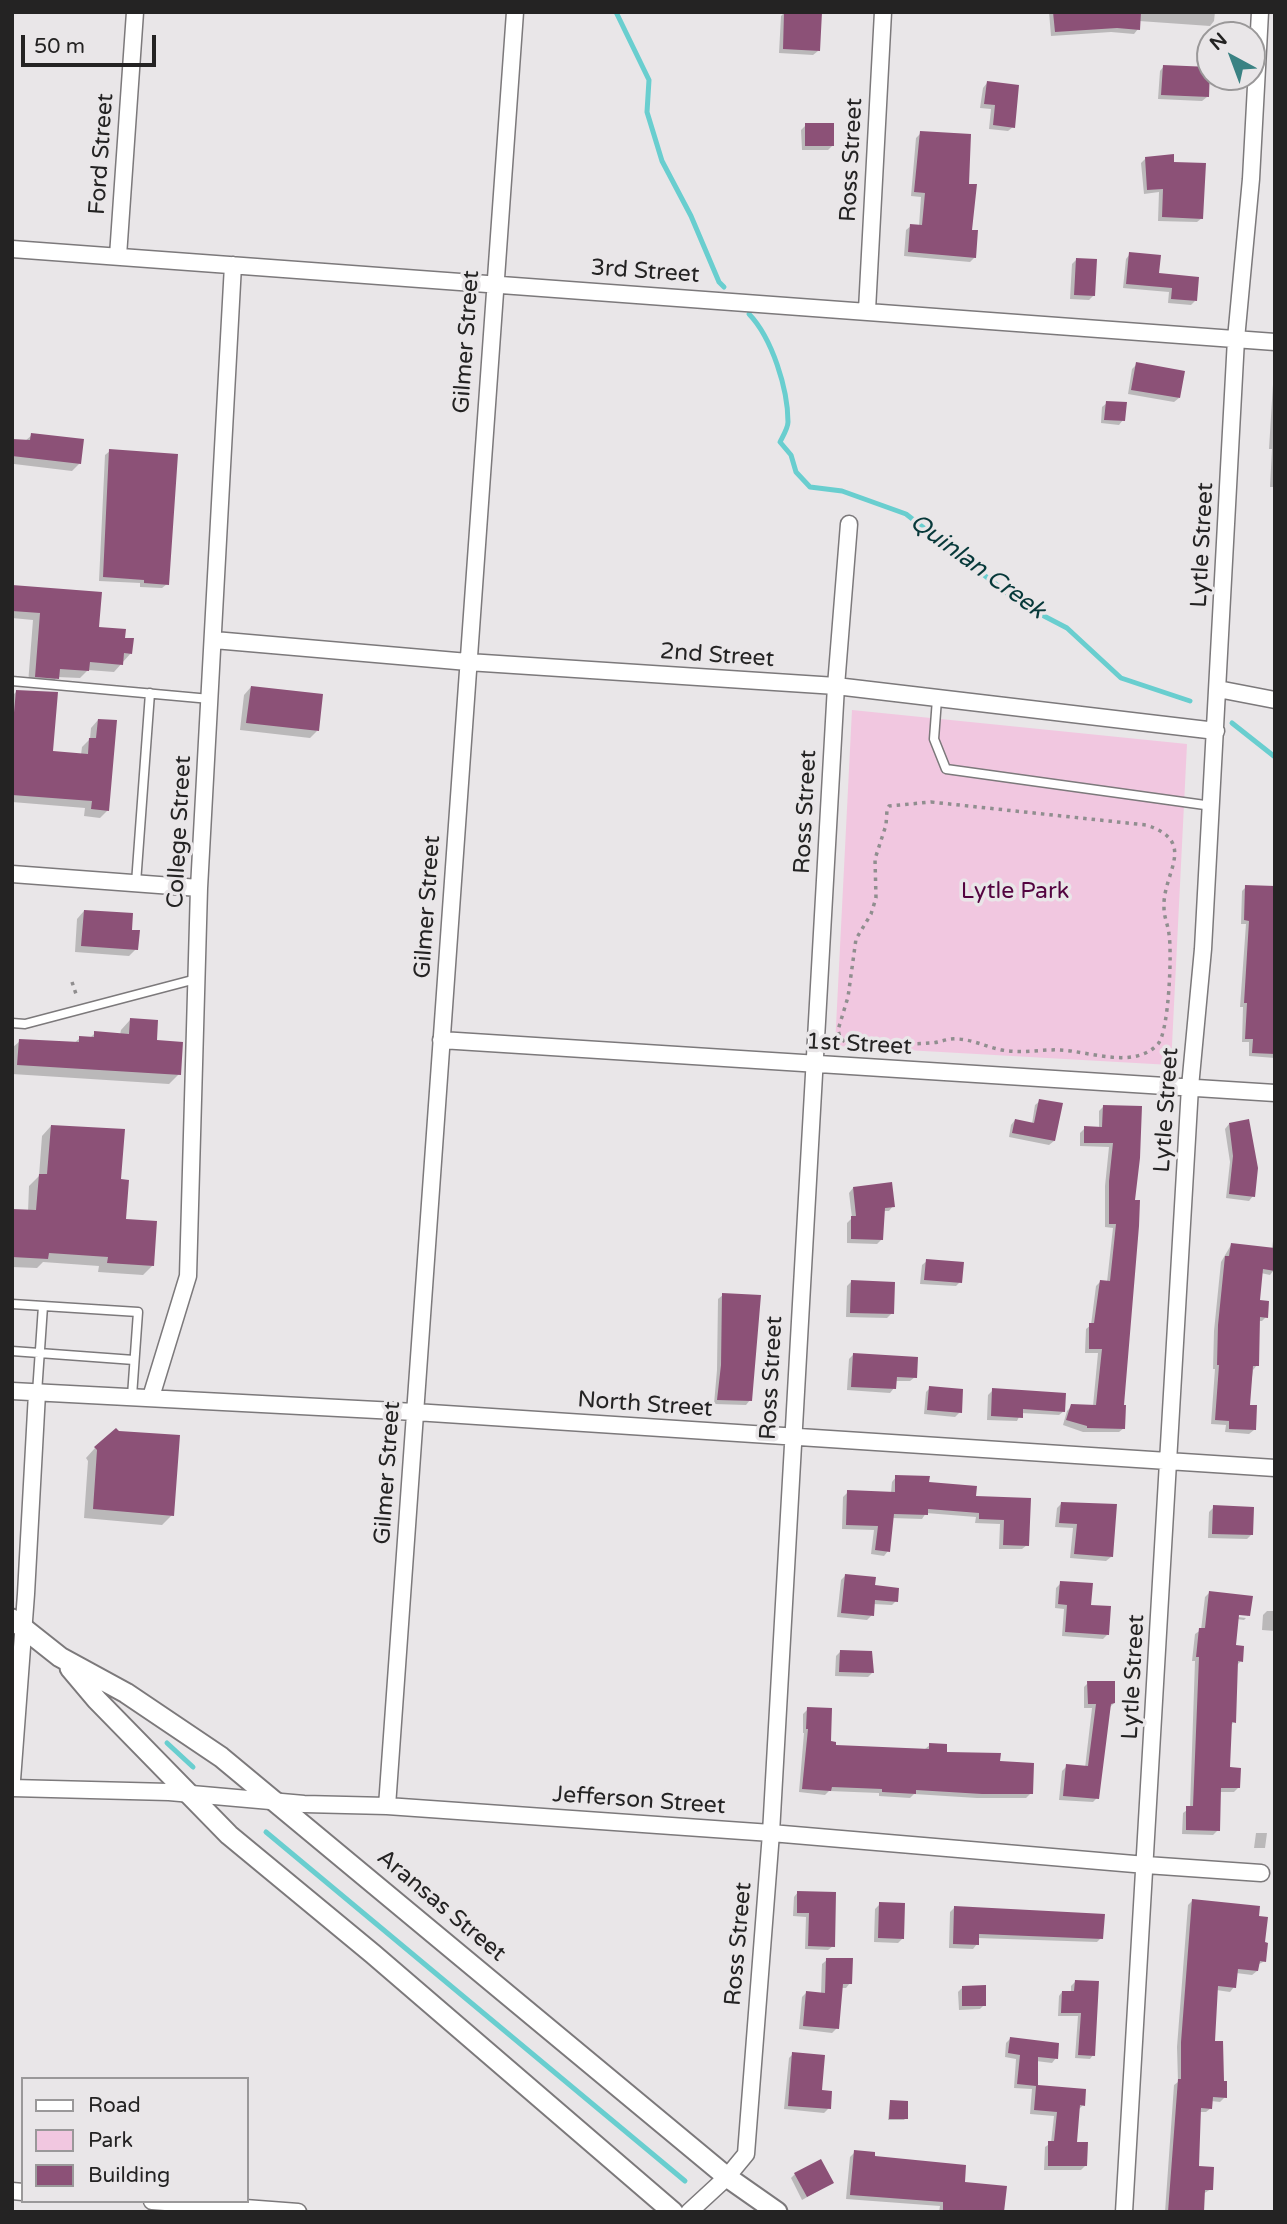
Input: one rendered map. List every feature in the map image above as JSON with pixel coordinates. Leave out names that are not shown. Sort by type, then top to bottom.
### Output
[{"type":"street","name":"Ford Street","points":[[118,256],[135,12]]},
{"type":"street","name":"Gilmer Street","points":[[387,1806],[514,12]]},
{"type":"street","name":"Ross Street","points":[[867,310],[883,12]]},
{"type":"street","name":"Lytle Street","points":[[1124,2212],[1190,1087],[1203,949],[1212,806],[1236,340],[1251,179],[1260,12]]},
{"type":"street","name":"3rd Street","points":[[12,249],[1275,342]]},
{"type":"street","name":"College Street","points":[[151,1397],[188,1276],[199,888],[233,265]]},
{"type":"street","name":"Ross Street","points":[[689,2212],[727,2177],[746,2154],[771,1833],[836,686],[849,524]]},
{"type":"street","name":"2nd Street","points":[[214,640],[468,662],[836,686],[1216,731]]},
{"type":"street","points":[[1218,689],[1275,700]]},
{"type":"street","points":[[12,874],[199,888]]},
{"type":"street","name":"1st Street","points":[[441,1040],[1275,1093]]},
{"type":"street","name":"North Street","points":[[12,1391],[415,1412],[1275,1468]]},
{"type":"street","points":[[12,1780],[18,1624],[37,1393]]},
{"type":"street","name":"Aransas Street","points":[[18,1624],[60,1657],[126,1693],[221,1757],[727,2177],[777,2212]]},
{"type":"street","name":"Aransas Street","points":[[60,1657],[97,1700],[229,1835],[373,1954],[673,2212]]},
{"type":"street","name":"Jefferson Street","points":[[12,1788],[189,1794],[387,1806],[771,1833],[1261,1873]]},
{"type":"street","points":[[168,2203],[216,2209],[289,2211]]},
{"type":"lane","points":[[12,681],[210,699]]},
{"type":"lane","points":[[136,883],[150,693]]},
{"type":"lane","points":[[937,699],[933,738],[946,769],[1212,806]]},
{"type":"lane","points":[[12,1023],[25,1024],[197,978]]},
{"type":"lane","points":[[12,1304],[138,1312],[132,1396]]},
{"type":"lane","points":[[37,1393],[43,1306]]},
{"type":"lane","points":[[12,1351],[134,1360]]},
{"type":"path","points":[[931,802],[1146,825],[1160,829],[1175,845],[1175,861],[1164,895],[1171,956],[1164,1033],[1149,1050],[1134,1055],[1105,1058],[1059,1050],[1003,1050],[954,1038],[933,1043],[845,1042],[840,1038],[838,1030],[848,997],[856,939],[871,914],[876,898],[875,859],[889,806],[931,802]]},
{"type":"green space","name":"Lytle Park","points":[[852,710],[1187,744],[1171,1065],[835,1046]]},
{"type":"building","points":[[784,12],[822,12],[820,51],[783,49]]},
{"type":"building","points":[[1053,12],[1141,12],[1140,30],[1117,28],[1055,32]]},
{"type":"building","points":[[1163,65],[1196,66],[1196,91],[1209,91],[1209,97],[1161,95]]},
{"type":"building","points":[[987,81],[1019,85],[1015,128],[993,125],[995,105],[984,104]]},
{"type":"building","points":[[805,123],[834,123],[834,146],[805,146]]},
{"type":"building","points":[[920,131],[971,134],[969,184],[977,184],[972,230],[978,230],[976,258],[908,252],[910,224],[922,225],[925,193],[914,192]]},
{"type":"building","points":[[1174,154],[1174,162],[1206,163],[1203,219],[1162,217],[1163,189],[1147,190],[1145,157]]},
{"type":"building","points":[[1129,252],[1161,255],[1159,273],[1199,277],[1197,301],[1171,299],[1172,288],[1126,284]]},
{"type":"building","points":[[1076,258],[1097,259],[1095,296],[1074,295]]},
{"type":"building","points":[[1136,362],[1185,371],[1180,398],[1131,390]]},
{"type":"building","points":[[1106,401],[1127,402],[1125,421],[1104,420]]},
{"type":"building","points":[[31,433],[84,439],[81,464],[12,456],[12,439],[30,440]]},
{"type":"building","points":[[109,449],[178,454],[169,585],[103,577]]},
{"type":"building","points":[[12,585],[102,592],[99,627],[126,629],[125,638],[134,638],[132,654],[124,653],[123,665],[90,662],[89,671],[60,669],[59,679],[35,677],[40,613],[12,611]]},
{"type":"building","points":[[251,686],[323,694],[319,731],[246,723]]},
{"type":"building","points":[[16,690],[58,692],[53,751],[88,754],[89,738],[96,738],[98,719],[117,720],[109,811],[91,809],[92,801],[12,795],[12,735]]},
{"type":"building","points":[[1245,885],[1275,886],[1275,1054],[1252,1053],[1253,1039],[1245,1039],[1247,1003],[1244,1003],[1249,921],[1244,920]]},
{"type":"building","points":[[84,910],[133,913],[132,930],[140,930],[138,950],[81,946]]},
{"type":"building","points":[[130,1018],[158,1020],[157,1040],[183,1042],[181,1075],[17,1065],[19,1039],[79,1042],[79,1036],[94,1037],[94,1031],[129,1034]]},
{"type":"building","points":[[1039,1099],[1063,1103],[1055,1141],[1012,1133],[1015,1119],[1034,1123]]},
{"type":"building","points":[[1103,1105],[1142,1106],[1135,1200],[1140,1200],[1139,1226],[1124,1405],[1125,1429],[1087,1428],[1066,1420],[1071,1404],[1096,1405],[1102,1349],[1089,1349],[1089,1323],[1094,1323],[1100,1280],[1110,1281],[1116,1224],[1109,1224],[1109,1181],[1113,1143],[1084,1143],[1084,1126],[1102,1127]]},
{"type":"building","points":[[1249,1119],[1258,1168],[1255,1197],[1229,1194],[1233,1156],[1229,1123]]},
{"type":"building","points":[[51,1125],[125,1129],[121,1179],[129,1180],[126,1219],[157,1221],[154,1266],[107,1263],[108,1257],[49,1253],[48,1259],[12,1257],[12,1209],[36,1210],[39,1174],[47,1174]]},
{"type":"building","points":[[892,1182],[895,1207],[885,1208],[883,1240],[851,1239],[851,1216],[856,1216],[853,1187]]},
{"type":"building","points":[[1231,1243],[1275,1248],[1275,1271],[1263,1269],[1260,1300],[1269,1301],[1268,1318],[1260,1317],[1259,1366],[1253,1366],[1250,1405],[1257,1405],[1256,1430],[1229,1429],[1229,1421],[1215,1420],[1219,1365],[1218,1325],[1225,1256],[1229,1256]]},
{"type":"building","points":[[926,1259],[964,1262],[962,1283],[924,1280]]},
{"type":"building","points":[[851,1280],[895,1282],[894,1314],[850,1313]]},
{"type":"building","points":[[722,1293],[761,1295],[752,1401],[717,1400],[721,1365]]},
{"type":"building","points":[[853,1353],[918,1357],[917,1378],[897,1377],[896,1389],[851,1387]]},
{"type":"building","points":[[929,1386],[963,1389],[962,1413],[927,1410]]},
{"type":"building","points":[[992,1388],[1066,1393],[1065,1412],[1023,1409],[1023,1418],[991,1416]]},
{"type":"building","points":[[116,1428],[119,1431],[180,1435],[174,1516],[93,1509],[97,1450],[94,1447]]},
{"type":"building","points":[[895,1475],[930,1476],[929,1482],[977,1486],[976,1496],[1031,1498],[1029,1546],[1003,1545],[1004,1520],[979,1519],[979,1513],[928,1509],[928,1515],[894,1514],[890,1552],[875,1550],[878,1526],[846,1525],[847,1490],[895,1492]]},
{"type":"building","points":[[1061,1502],[1117,1504],[1113,1557],[1074,1554],[1077,1524],[1059,1523]]},
{"type":"building","points":[[1213,1505],[1254,1507],[1253,1535],[1212,1534]]},
{"type":"building","points":[[845,1574],[876,1577],[875,1585],[899,1588],[898,1602],[875,1600],[874,1616],[841,1613]]},
{"type":"building","points":[[1060,1581],[1093,1583],[1091,1605],[1111,1606],[1109,1635],[1065,1632],[1067,1605],[1058,1604]]},
{"type":"building","points":[[1209,1591],[1253,1596],[1250,1616],[1239,1615],[1236,1645],[1244,1646],[1243,1662],[1238,1661],[1236,1723],[1232,1722],[1230,1767],[1241,1768],[1240,1788],[1221,1788],[1220,1831],[1186,1830],[1186,1806],[1193,1806],[1199,1657],[1196,1657],[1199,1628],[1205,1628]]},
{"type":"building","points":[[840,1650],[872,1651],[874,1673],[839,1672]]},
{"type":"building","points":[[1087,1681],[1115,1681],[1115,1703],[1111,1704],[1099,1799],[1063,1796],[1066,1764],[1088,1766],[1096,1704],[1088,1704]]},
{"type":"building","points":[[807,1707],[832,1708],[831,1741],[836,1742],[836,1745],[929,1749],[929,1743],[947,1744],[947,1752],[1001,1753],[1000,1761],[1034,1763],[1033,1794],[916,1790],[916,1794],[882,1792],[882,1789],[832,1787],[831,1791],[802,1789],[808,1729]]},
{"type":"building","points":[[797,1891],[836,1892],[835,1947],[808,1946],[809,1913],[797,1913]]},
{"type":"building","points":[[1192,1899],[1260,1906],[1259,1916],[1268,1917],[1265,1942],[1268,1943],[1266,1962],[1260,1961],[1258,1971],[1238,1969],[1236,1988],[1218,1986],[1215,2041],[1223,2041],[1227,2098],[1213,2097],[1212,2109],[1201,2108],[1199,2166],[1214,2167],[1213,2190],[1205,2190],[1204,2212],[1168,2212],[1178,2079],[1181,2079],[1181,2042]]},
{"type":"building","points":[[879,1902],[905,1903],[904,1939],[878,1938]]},
{"type":"building","points":[[954,1906],[1105,1914],[1103,1939],[979,1934],[979,1945],[953,1944]]},
{"type":"building","points":[[826,1958],[853,1958],[852,1984],[843,1984],[839,2029],[803,2026],[806,1991],[825,1993]]},
{"type":"building","points":[[1075,1980],[1099,1981],[1095,2056],[1078,2055],[1081,2013],[1061,2013],[1062,1991],[1074,1991]]},
{"type":"building","points":[[986,1985],[986,2006],[962,2006],[962,1986]]},
{"type":"building","points":[[1010,2037],[1059,2043],[1058,2059],[1038,2057],[1038,2085],[1086,2089],[1085,2106],[1080,2105],[1077,2142],[1088,2142],[1087,2166],[1048,2166],[1048,2141],[1054,2141],[1057,2112],[1034,2110],[1036,2086],[1017,2084],[1020,2055],[1008,2053]]},
{"type":"building","points":[[792,2052],[825,2055],[822,2090],[832,2091],[831,2109],[788,2106]]},
{"type":"building","points":[[890,2100],[908,2101],[908,2119],[889,2119]]},
{"type":"building","points":[[854,2150],[875,2152],[875,2156],[966,2165],[965,2182],[1007,2186],[1004,2212],[943,2210],[943,2202],[850,2195]]},
{"type":"building","points":[[821,2159],[834,2183],[807,2197],[794,2173]]},
{"type":"waterway","name":"Quinlan Creek","points":[[616,12],[649,80],[647,112],[662,161],[691,216],[719,282],[724,287]]},
{"type":"waterway","name":"Quinlan Creek","points":[[749,314],[765,336],[782,380],[788,422],[780,442],[791,455],[796,472],[810,487],[842,491],[906,514],[1021,604],[1067,628],[1121,678],[1190,701]]},
{"type":"waterway","name":"Quinlan Creek","points":[[1232,723],[1275,757]]},
{"type":"waterway","points":[[167,1743],[193,1767]]},
{"type":"waterway","points":[[266,1832],[685,2181]]}]
